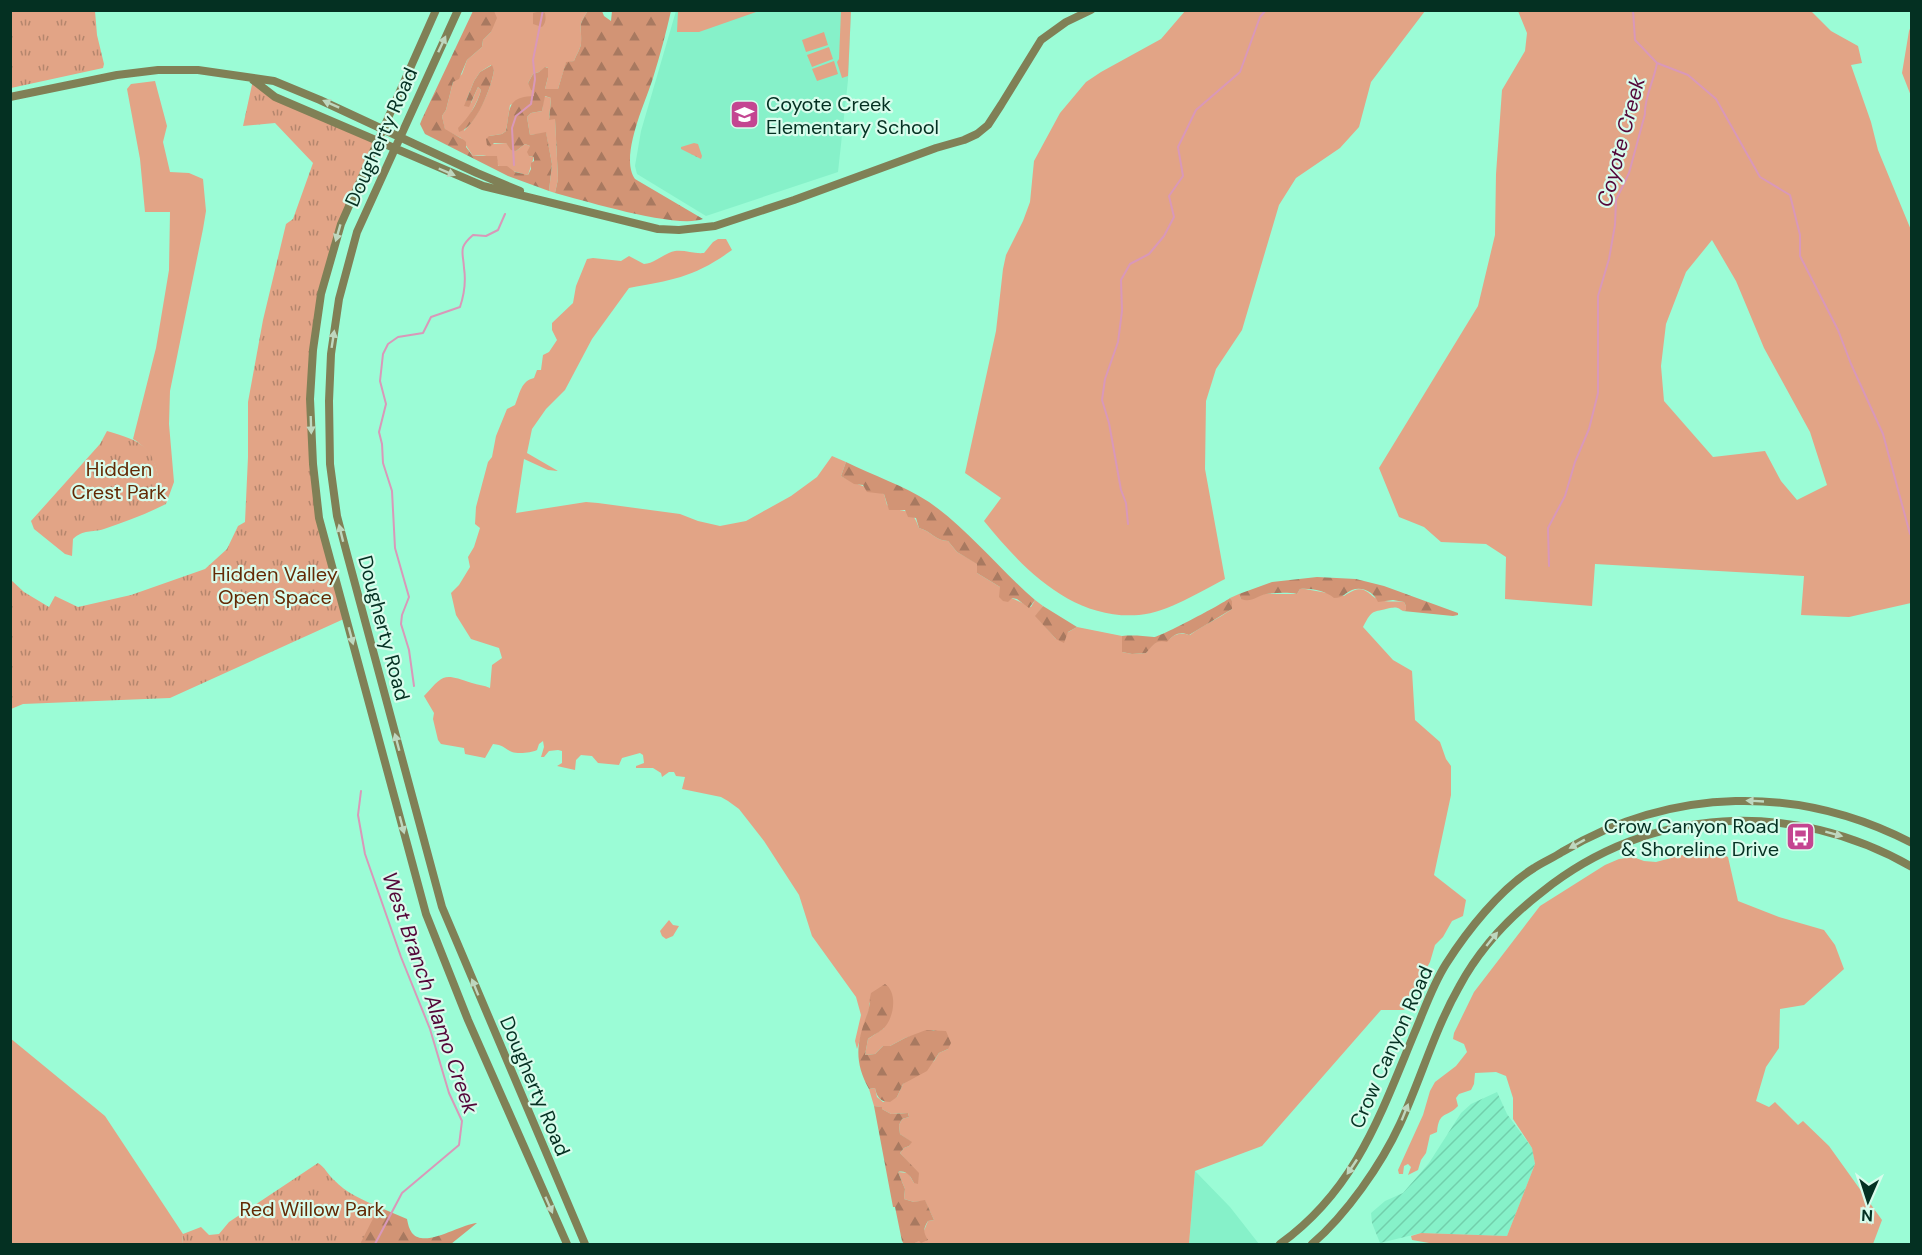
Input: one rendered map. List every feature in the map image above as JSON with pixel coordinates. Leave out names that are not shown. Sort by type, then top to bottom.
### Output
[{"type":"main road","name":"Dougherty Road","points":[[436,10],[341,224],[321,294],[313,350],[310,399],[313,464],[319,518],[426,914],[468,1020],[567,1245]]},
{"type":"main road","name":"Dougherty Road","points":[[458,10],[357,232],[339,299],[331,354],[330,464],[337,516],[442,907],[585,1245]]},
{"type":"main road","points":[[253,80],[275,97],[483,186],[642,225],[679,230],[715,226],[795,200],[977,134],[988,125],[1041,39],[1066,22],[1090,10]]},
{"type":"main road","points":[[10,97],[117,75],[158,70],[198,70],[253,80],[274,81],[400,136],[477,173],[543,200]]},
{"type":"main road","name":"Crow Canyon Road","points":[[1280,1245],[1328,1200],[1354,1165],[1378,1124],[1432,988],[1446,963],[1474,925],[1502,895],[1532,869],[1580,841],[1613,826],[1684,805],[1717,802],[1748,800],[1788,803],[1829,811],[1862,820],[1911,843]]},
{"type":"main road","name":"Crow Canyon Road","points":[[1312,1245],[1376,1170],[1400,1123],[1439,1027],[1458,987],[1473,963],[1512,915],[1564,874],[1592,858],[1635,839],[1676,828],[1734,820],[1771,821],[1803,826],[1849,838],[1884,852],[1911,867]]},
{"type":"shaded area","name":"Coyote Creek Elementary School","points":[[676,11],[851,11],[848,80],[838,172],[706,216],[637,174],[635,166],[641,131]]},
{"type":"shaded area","points":[[1497,1092],[1507,1114],[1532,1148],[1535,1164],[1507,1236],[1421,1233],[1380,1243],[1372,1223],[1371,1213],[1385,1201],[1403,1193],[1429,1163],[1461,1113],[1471,1104]]},
{"type":"shaded area","points":[[1195,1171],[1230,1207],[1259,1244],[1189,1244]]},
{"type":"green space","points":[[678,10],[759,11],[699,32],[677,32]]},
{"type":"green space","points":[[10,11],[95,11],[103,68],[11,88]]},
{"type":"green space","points":[[473,11],[494,11],[497,18],[491,32],[483,40],[482,47],[467,60],[459,79],[453,82],[446,110],[442,116],[445,129],[464,140],[473,156],[497,156],[498,166],[507,166],[515,172],[528,175],[531,163],[534,161],[534,157],[529,156],[527,152],[530,146],[525,144],[516,151],[511,150],[506,143],[494,143],[490,147],[486,139],[506,131],[509,110],[514,101],[534,96],[534,91],[528,83],[533,74],[545,67],[548,68],[545,89],[558,89],[566,62],[574,61],[580,47],[581,23],[588,11],[602,11],[604,16],[611,21],[612,11],[671,11],[653,78],[635,129],[630,157],[631,169],[635,179],[703,219],[690,221],[652,217],[555,193],[558,179],[555,119],[549,120],[551,98],[545,96],[542,111],[531,113],[527,117],[530,135],[546,132],[552,164],[549,191],[508,176],[425,134],[420,124]]},
{"type":"green space","points":[[494,11],[588,11],[581,23],[580,47],[574,61],[566,63],[558,89],[545,89],[548,68],[533,74],[528,83],[535,91],[534,96],[510,105],[506,131],[489,136],[492,144],[506,143],[516,151],[525,144],[530,146],[529,156],[534,157],[528,175],[499,166],[488,157],[473,156],[461,138],[445,130],[442,116],[446,110],[453,82],[462,74],[467,60],[482,47],[483,40],[491,32]],"holes":[[[491,65],[494,70],[483,103],[464,131],[481,90],[478,87],[471,103],[466,101],[474,81],[480,72]]]},
{"type":"green space","points":[[541,11],[546,17],[542,27],[533,24],[533,13]]},
{"type":"green space","points":[[841,11],[851,11],[848,76],[842,78],[837,62]]},
{"type":"green space","points":[[1185,11],[1425,11],[1371,82],[1359,127],[1340,148],[1296,178],[1279,205],[1242,330],[1216,369],[1206,401],[1205,469],[1225,579],[1161,610],[1139,615],[1115,614],[1092,609],[1071,600],[1051,588],[1015,557],[984,521],[1001,498],[965,473],[996,331],[1006,255],[1030,202],[1034,161],[1060,113],[1086,82],[1161,39]]},
{"type":"green space","points":[[1518,11],[1811,11],[1831,31],[1858,46],[1862,63],[1851,65],[1871,122],[1878,150],[1911,230],[1911,603],[1849,617],[1801,615],[1804,576],[1595,564],[1592,606],[1505,599],[1506,557],[1486,544],[1441,542],[1424,527],[1399,517],[1379,468],[1478,306],[1495,235],[1496,174],[1502,90],[1525,51],[1527,33]],"holes":[[[1712,240],[1736,281],[1764,348],[1810,432],[1827,485],[1797,500],[1781,481],[1765,451],[1713,457],[1664,401],[1661,366],[1666,324],[1686,272]]]},
{"type":"green space","points":[[1911,26],[1911,96],[1902,73]]},
{"type":"green space","points":[[824,32],[828,45],[806,52],[802,40]]},
{"type":"green space","points":[[829,47],[833,59],[812,67],[807,55]]},
{"type":"green space","points":[[834,61],[838,74],[817,81],[812,69]]},
{"type":"green space","points":[[492,65],[493,77],[487,96],[471,123],[459,132],[458,128],[466,120],[481,90],[478,87],[469,107],[464,106],[474,81],[480,72]]},
{"type":"green space","name":"Hidden Valley Open Space","points":[[253,80],[275,97],[378,141],[341,224],[321,294],[310,399],[319,518],[346,618],[170,698],[23,704],[11,709],[10,579],[24,592],[49,607],[55,596],[78,607],[131,595],[205,569],[227,549],[238,526],[245,522],[248,402],[263,320],[286,224],[293,219],[313,163],[275,123],[243,126]]},
{"type":"green space","points":[[155,81],[167,126],[163,142],[170,172],[189,173],[203,179],[206,211],[170,391],[169,424],[174,482],[166,504],[161,495],[157,470],[152,458],[133,439],[156,348],[169,270],[170,212],[145,212],[140,159],[127,89],[131,84]]},
{"type":"green space","points":[[544,96],[551,98],[549,119],[555,118],[558,179],[555,193],[549,191],[552,164],[546,133],[530,135],[527,117],[531,113],[542,111]]},
{"type":"green space","points":[[698,144],[701,159],[681,149],[681,147]]},
{"type":"green space","points":[[718,239],[726,239],[732,250],[719,259],[695,272],[671,280],[629,288],[592,339],[565,390],[546,409],[532,429],[527,453],[558,471],[548,470],[524,459],[516,513],[586,502],[680,514],[720,526],[746,521],[791,496],[817,477],[832,456],[846,462],[841,476],[884,494],[887,505],[906,511],[913,516],[919,528],[948,541],[957,552],[978,564],[977,573],[1000,587],[1001,593],[1031,607],[1035,600],[1043,606],[1036,616],[1056,639],[1077,627],[1122,636],[1122,652],[1146,653],[1158,642],[1167,641],[1177,634],[1190,635],[1227,613],[1232,609],[1230,598],[1239,594],[1241,599],[1264,594],[1297,594],[1300,589],[1305,589],[1344,596],[1358,589],[1367,591],[1378,600],[1404,602],[1406,606],[1406,610],[1403,611],[1394,607],[1374,612],[1363,627],[1393,660],[1412,671],[1415,720],[1440,742],[1451,766],[1451,795],[1434,875],[1466,900],[1463,916],[1452,921],[1443,937],[1435,945],[1430,962],[1404,1010],[1381,1010],[1262,1146],[1195,1171],[1189,1244],[913,1244],[920,1240],[928,1221],[934,1220],[925,1201],[914,1202],[904,1199],[905,1189],[898,1172],[908,1173],[914,1183],[916,1171],[900,1153],[911,1142],[900,1134],[899,1125],[902,1119],[909,1117],[908,1113],[891,1114],[881,1107],[874,1106],[869,1089],[875,1088],[877,1097],[883,1102],[897,1097],[903,1084],[934,1061],[939,1053],[948,1049],[934,1030],[905,1038],[890,1046],[883,1046],[875,1054],[865,1055],[868,1039],[884,1028],[869,1002],[869,1010],[857,1049],[855,1041],[861,1015],[856,997],[812,936],[799,895],[764,841],[739,809],[721,797],[682,789],[685,777],[676,776],[674,772],[669,772],[662,777],[661,773],[653,768],[636,768],[644,763],[643,755],[640,753],[622,758],[619,765],[598,763],[592,756],[581,755],[576,760],[575,770],[557,766],[562,763],[562,751],[549,751],[541,757],[543,741],[537,750],[524,753],[512,752],[493,744],[485,758],[465,754],[464,748],[441,744],[438,740],[433,719],[434,713],[424,696],[436,683],[449,677],[490,688],[492,665],[502,658],[499,648],[471,639],[456,615],[451,593],[470,567],[468,557],[480,528],[475,524],[476,507],[488,462],[492,457],[496,436],[507,409],[515,405],[526,382],[534,378],[537,370],[541,370],[543,355],[549,352],[557,340],[552,330],[552,323],[573,303],[576,286],[587,259],[621,261],[629,256],[644,264],[675,251],[704,253]]},
{"type":"green space","name":"Hidden Crest Park","points":[[107,431],[137,442],[149,452],[157,470],[161,496],[166,504],[112,526],[81,534],[73,539],[72,556],[65,554],[34,529],[31,521],[100,444]]},
{"type":"green space","points":[[846,462],[909,491],[943,513],[1035,600],[1029,608],[1017,599],[1003,601],[999,597],[1000,587],[977,573],[977,564],[957,552],[948,541],[919,528],[916,518],[908,517],[905,510],[889,510],[884,494],[867,492],[863,485],[854,484],[841,476]]},
{"type":"green space","points":[[1317,577],[1356,579],[1384,586],[1458,613],[1458,615],[1403,611],[1406,610],[1404,602],[1393,600],[1378,602],[1371,593],[1360,589],[1352,590],[1337,598],[1309,589],[1300,589],[1297,594],[1266,594],[1248,600],[1241,599],[1239,594],[1272,582]]},
{"type":"green space","points":[[1230,598],[1232,609],[1189,635],[1180,633],[1167,642],[1157,642],[1146,653],[1122,652],[1122,636],[1159,636]]},
{"type":"green space","points":[[1043,606],[1077,627],[1068,632],[1064,643],[1056,639],[1035,616]]},
{"type":"green space","points":[[1714,851],[1728,857],[1738,901],[1779,917],[1824,930],[1835,945],[1844,969],[1804,1005],[1780,1009],[1779,1048],[1766,1067],[1756,1101],[1769,1107],[1775,1102],[1798,1125],[1803,1121],[1829,1146],[1882,1220],[1873,1244],[1435,1244],[1412,1240],[1411,1236],[1421,1233],[1507,1236],[1535,1164],[1532,1148],[1513,1119],[1513,1098],[1506,1076],[1496,1072],[1475,1073],[1471,1090],[1459,1094],[1456,1098],[1458,1106],[1442,1117],[1437,1132],[1430,1135],[1426,1153],[1418,1170],[1408,1175],[1411,1167],[1408,1164],[1404,1166],[1403,1174],[1399,1174],[1398,1170],[1435,1082],[1456,1066],[1467,1052],[1464,1044],[1453,1039],[1474,992],[1540,906],[1605,865],[1619,859],[1633,857],[1656,862],[1686,854],[1709,854]]},
{"type":"green space","points":[[669,920],[673,925],[679,926],[673,936],[666,939],[660,931]]},
{"type":"green space","points":[[885,984],[892,993],[892,1012],[884,1028],[868,1039],[865,1055],[875,1054],[883,1046],[890,1046],[926,1030],[946,1031],[951,1043],[948,1049],[939,1053],[927,1071],[903,1084],[897,1097],[890,1102],[880,1099],[875,1088],[869,1089],[861,1069],[858,1050],[861,1032],[869,1010],[871,993]]},
{"type":"green space","points":[[10,1038],[105,1116],[183,1234],[182,1244],[11,1244]]},
{"type":"green space","points":[[874,1106],[882,1107],[891,1114],[908,1113],[909,1117],[902,1119],[899,1125],[900,1134],[912,1142],[900,1153],[919,1173],[918,1184],[914,1183],[906,1173],[898,1172],[905,1189],[904,1199],[914,1202],[925,1200],[934,1220],[926,1224],[924,1230],[928,1240],[921,1243],[919,1241],[904,1244],[902,1241],[895,1207],[893,1207]]},
{"type":"green space","name":"Red Willow Park","points":[[318,1163],[344,1189],[379,1207],[360,1244],[182,1244],[183,1234],[201,1227],[209,1235],[219,1234],[229,1222]]},
{"type":"green space","points":[[374,1205],[407,1219],[412,1233],[418,1237],[434,1237],[477,1223],[451,1244],[355,1244]]},
{"type":"waterway","name":"West Branch Alamo Creek","points":[[514,165],[512,128],[516,116],[531,104],[535,79],[533,60],[543,10]]},
{"type":"waterway","points":[[1128,524],[1126,503],[1121,490],[1109,423],[1102,400],[1105,379],[1118,342],[1122,311],[1121,280],[1130,264],[1149,254],[1164,236],[1174,217],[1169,196],[1183,176],[1178,147],[1196,110],[1240,72],[1260,17],[1266,10]]},
{"type":"waterway","points":[[1633,10],[1635,40],[1657,63],[1688,75],[1716,99],[1760,177],[1790,195],[1800,235],[1800,256],[1838,330],[1883,434],[1910,534]]},
{"type":"waterway","name":"Coyote Creek","points":[[1549,566],[1548,528],[1565,496],[1575,462],[1589,429],[1598,393],[1598,296],[1609,259],[1615,225],[1616,200],[1629,173],[1657,63]]},
{"type":"waterway","name":"West Branch Alamo Creek","points":[[414,686],[409,650],[401,624],[409,597],[395,548],[392,491],[383,463],[379,432],[386,404],[380,381],[383,354],[388,344],[398,337],[423,333],[431,317],[460,307],[465,283],[463,247],[473,235],[486,236],[498,230],[505,214]]},
{"type":"waterway","name":"West Branch Alamo Creek","points":[[361,791],[358,815],[365,854],[401,957],[430,1029],[449,1093],[462,1121],[459,1145],[402,1193],[375,1244]]},
{"type":"place","name":"Coyote Creek Elementary School","points":[[745,115]]},
{"type":"place","name":"Crow Canyon Road & Shoreline Drive","points":[[1800,837]]}]
